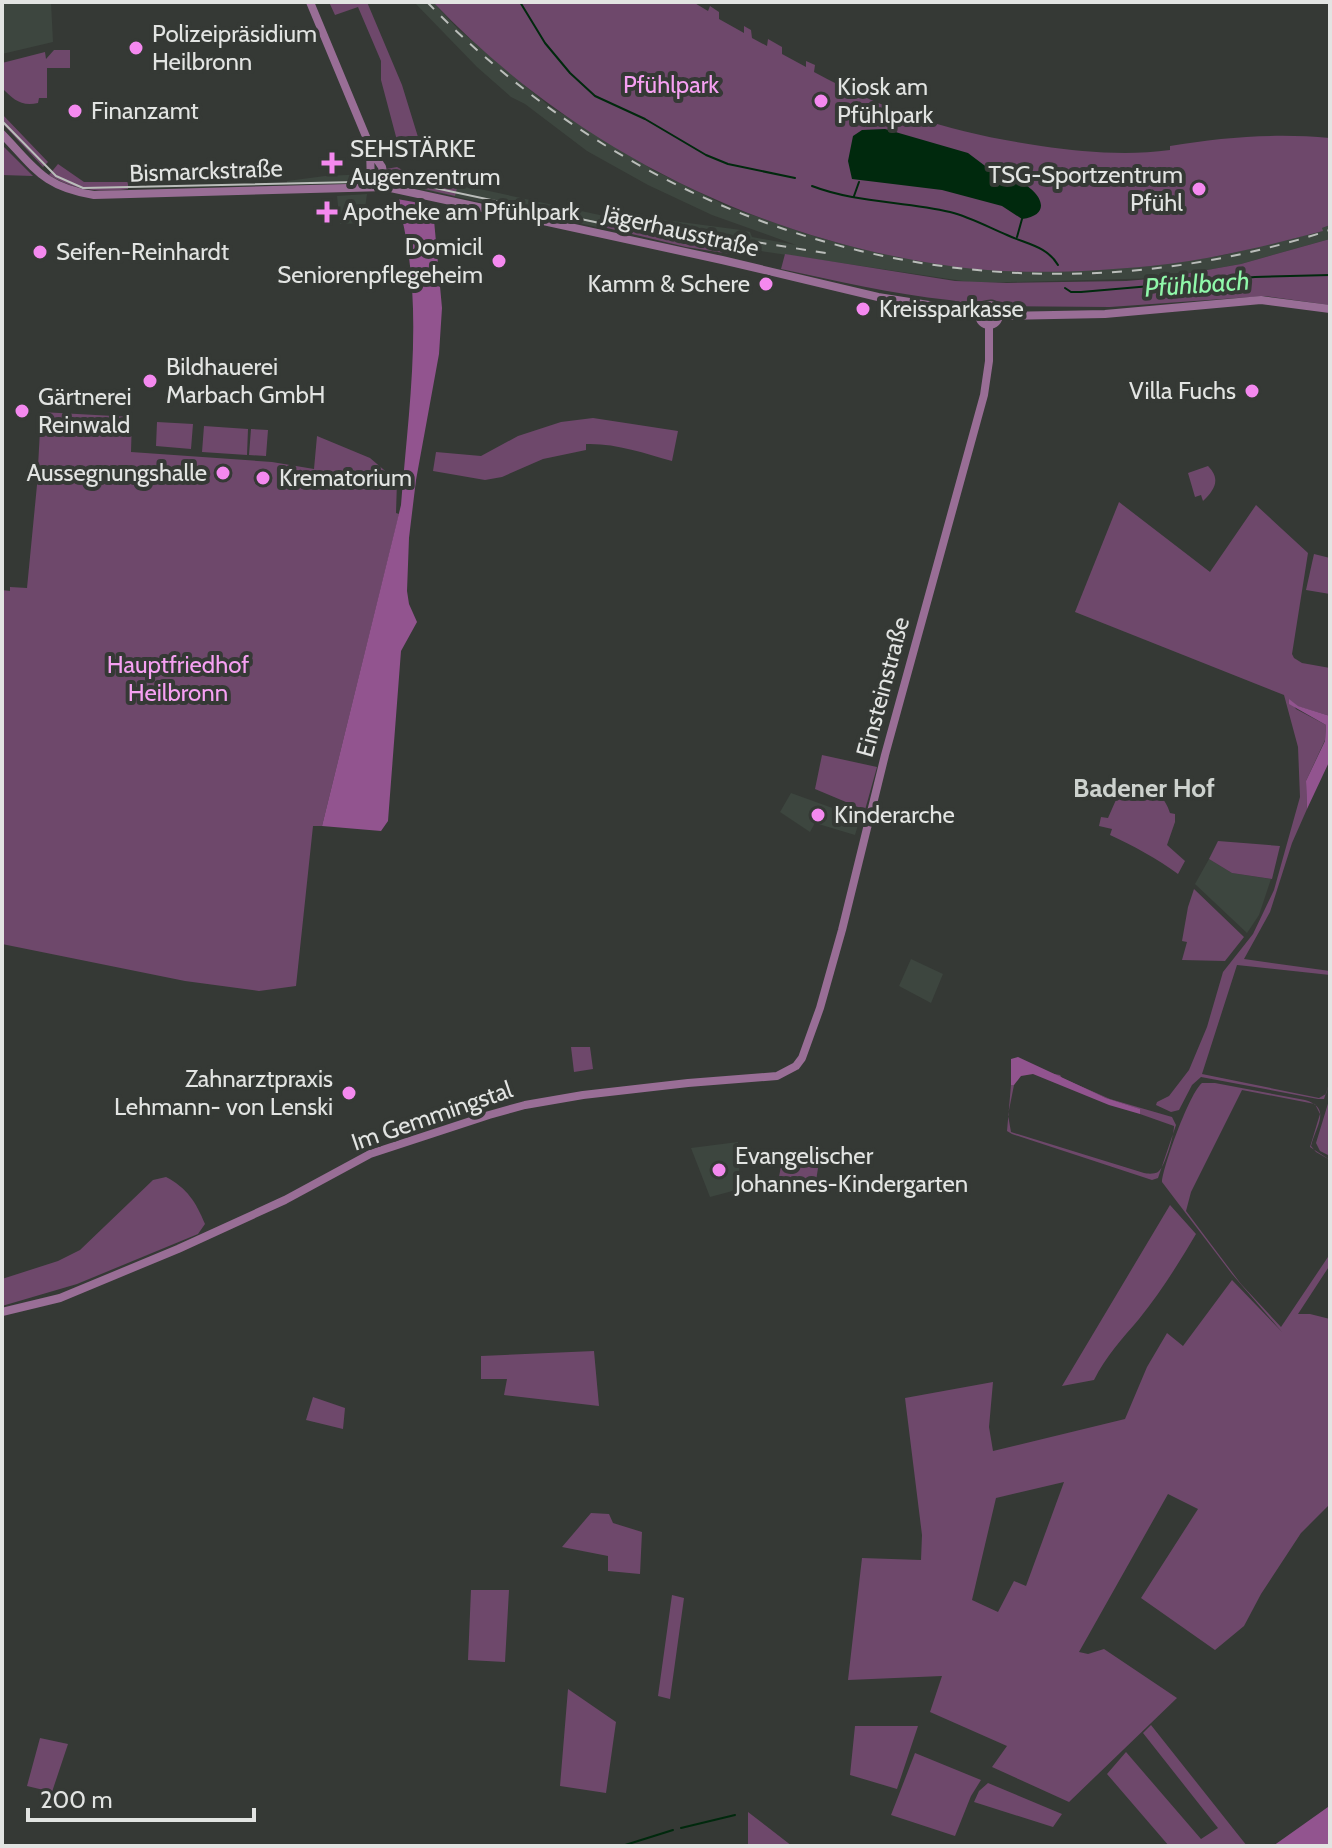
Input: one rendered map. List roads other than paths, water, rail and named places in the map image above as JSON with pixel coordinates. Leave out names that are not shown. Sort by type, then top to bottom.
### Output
[{"type":"street","points":[[310,2],[370,149],[382,167],[386,187]]},
{"type":"street","name":"Bismarckstraße","points":[[2,134],[42,175],[62,189],[94,195],[373,186]]},
{"type":"street","points":[[370,149],[373,186]]},
{"type":"street","name":"Jägerhausstraße","points":[[373,186],[550,221],[888,299],[979,313]]},
{"type":"street","points":[[999,316],[1105,314],[1261,300],[1330,309]]},
{"type":"street","points":[[988,305],[996,307],[999,316],[995,323],[989,325],[982,323],[979,313],[982,307],[988,305]]},
{"type":"street","name":"Einsteinstraße","points":[[802,1058],[842,930],[885,755],[984,395],[989,361],[989,325]]},
{"type":"street","name":"Im Gemmingstal","points":[[2,1312],[60,1298],[285,1200],[370,1154],[489,1115],[583,1095],[777,1076],[796,1066],[802,1058]]},
{"type":"waterway","name":"Pfühlbach","points":[[520,2],[545,43],[570,73],[595,96],[645,119],[706,155],[728,164],[795,178]]},
{"type":"waterway","points":[[854,196],[859,182]]},
{"type":"waterway","name":"Pfühlbach","points":[[812,186],[846,196],[957,214],[1042,250],[1058,265]]},
{"type":"waterway","points":[[1017,237],[1022,219]]},
{"type":"waterway","name":"Pfühlbach","points":[[1065,288],[1071,292],[1081,292],[1255,277],[1330,275]]},
{"type":"waterway","points":[[681,1828],[735,1815]]},
{"type":"waterway","points":[[622,1846],[673,1830]]},
{"type":"tram line","points":[[2,121],[56,176],[83,188],[402,181],[623,228],[716,240]]},
{"type":"railway","points":[[427,2],[520,86],[622,155],[731,209],[846,247],[964,269],[1085,273],[1208,261],[1330,230]]},
{"type":"railway","points":[[717,236],[832,254]]},
{"type":"place","name":"Polizeipräsidium Heilbronn","points":[[136,48]]},
{"type":"place","name":"Kiosk am Pfühlpark","points":[[821,101]]},
{"type":"place","name":"Finanzamt","points":[[75,111]]},
{"type":"place","name":"SEHSTÄRKE Augenzentrum","points":[[332,163]]},
{"type":"place","name":"TSG-Sportzentrum Pfühl","points":[[1199,189]]},
{"type":"place","name":"Apotheke am Pfühlpark","points":[[327,212]]},
{"type":"place","name":"Seifen-Reinhardt","points":[[40,252]]},
{"type":"place","name":"Domicil Seniorenpflegeheim","points":[[499,261]]},
{"type":"place","name":"Kamm & Schere","points":[[766,284]]},
{"type":"place","name":"Kreissparkasse","points":[[863,309]]},
{"type":"place","name":"Bildhauerei Marbach GmbH","points":[[150,381]]},
{"type":"place","name":"Villa Fuchs","points":[[1252,391]]},
{"type":"place","name":"Gärtnerei Reinwald","points":[[22,411]]},
{"type":"place","name":"Aussegnungshalle","points":[[223,473]]},
{"type":"place","name":"Krematorium","points":[[263,478]]},
{"type":"place","name":"Kinderarche","points":[[818,815]]},
{"type":"place","name":"Zahnarztpraxis Lehmann- von Lenski","points":[[349,1093]]},
{"type":"place","name":"Evangelischer Johannes-Kindergarten","points":[[719,1170]]},
{"type":"district","name":"Badener Hof","points":[[1144,788]]},
{"type":"park label","name":"Pfühlpark","points":[[671,85]]},
{"type":"park label","name":"Hauptfriedhof Heilbronn","points":[[178,679]]}]
